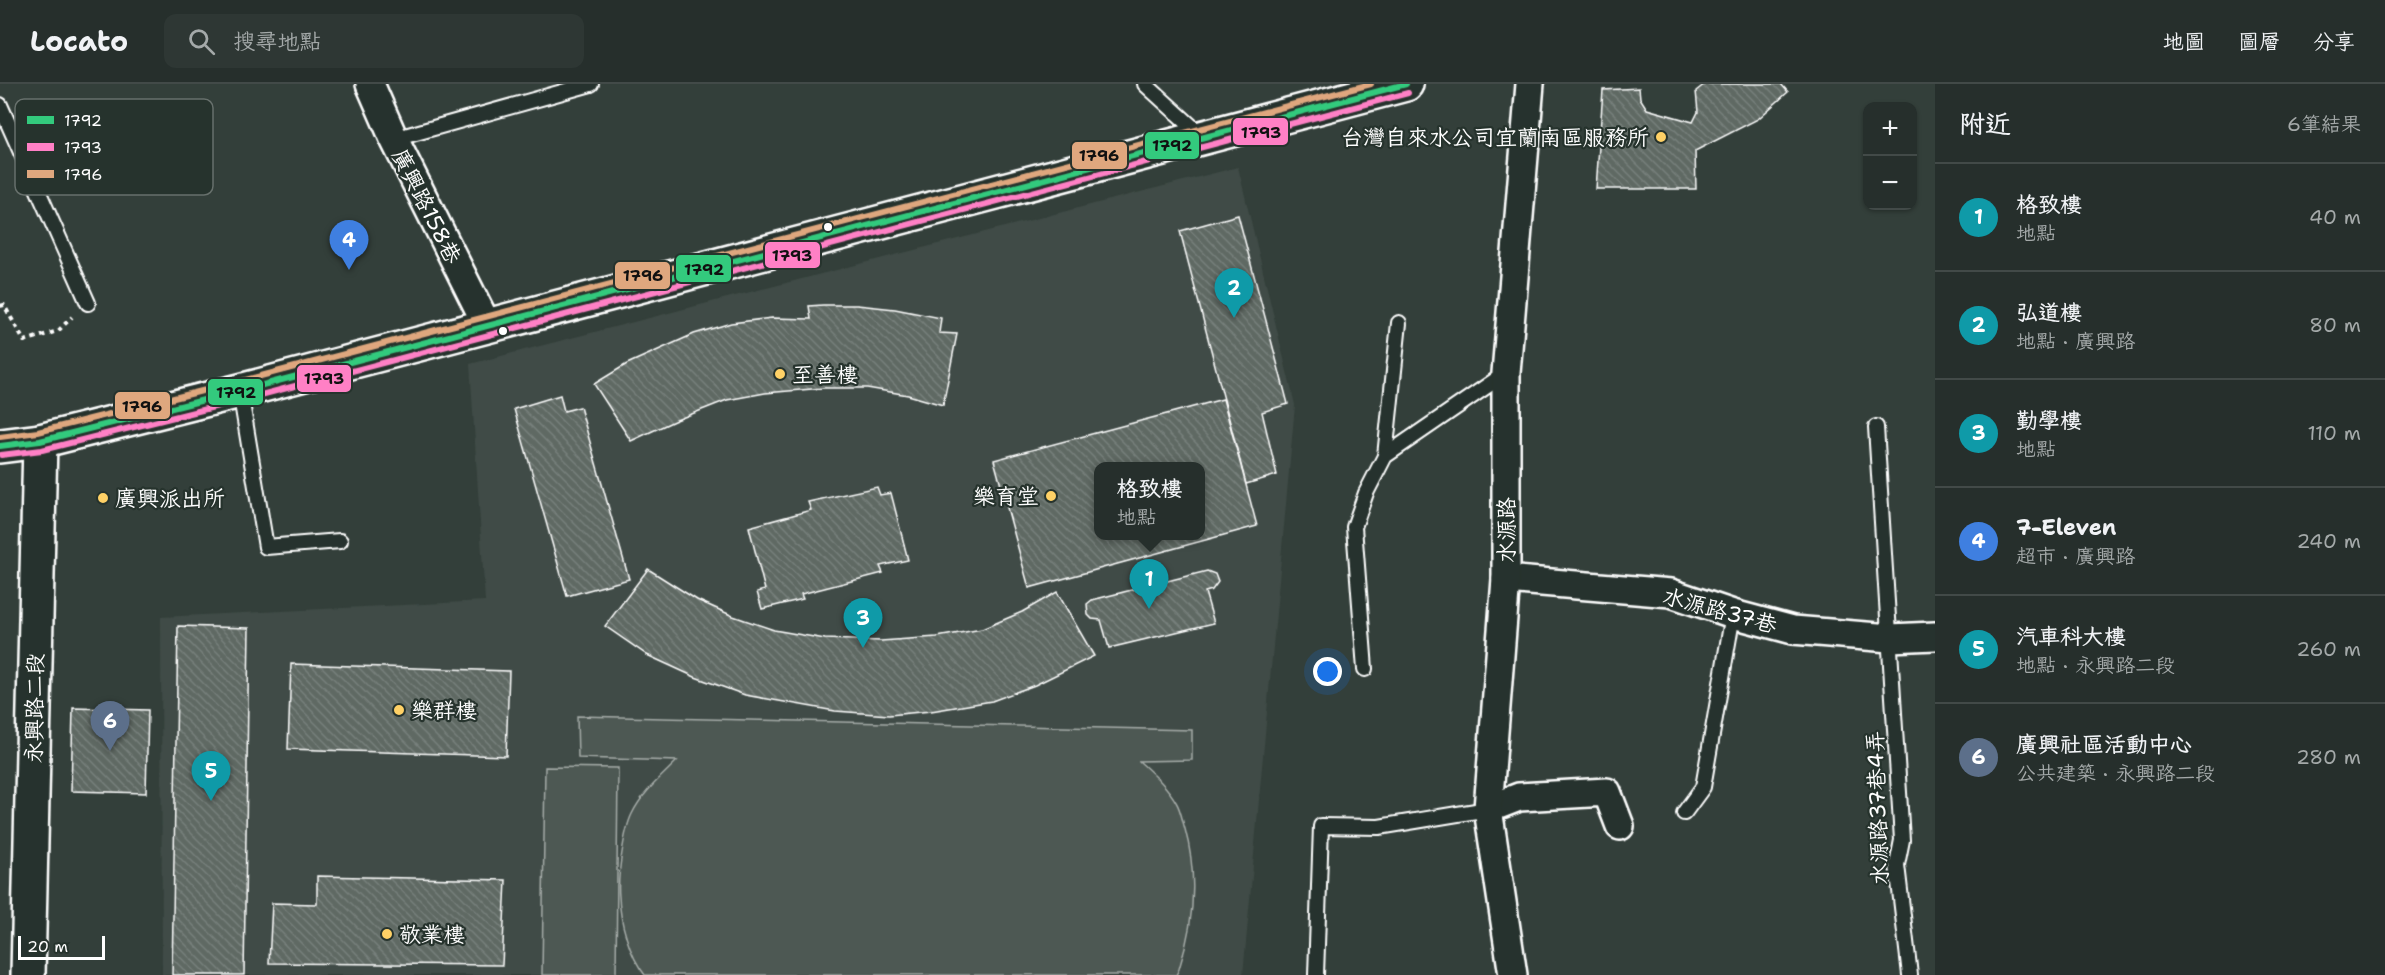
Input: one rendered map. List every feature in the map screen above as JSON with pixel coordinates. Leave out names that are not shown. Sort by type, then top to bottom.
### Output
[{"type":"main road","points":[[0,446],[40,441],[240,391],[1406,84]]},
{"type":"main road","name":"永興路二段","points":[[28,975],[40,441]]},
{"type":"street","name":"廣興路158巷","points":[[370,84],[394,139],[488,327]]},
{"type":"street","name":"水源路","points":[[1513,975],[1488,809],[1506,579],[1506,373],[1530,84]]},
{"type":"street","name":"水源路37巷","points":[[1506,579],[1671,593],[1732,614],[1793,630],[1890,638],[1935,636]]},
{"type":"street","points":[[1488,809],[1519,797],[1607,792],[1620,826]]},
{"type":"lane","points":[[394,139],[591,84]]},
{"type":"lane","points":[[1145,84],[1204,137]]},
{"type":"lane","points":[[0,105],[15,139]]},
{"type":"lane","points":[[40,195],[88,303]]},
{"type":"lane","points":[[1365,669],[1354,527],[1366,493],[1385,456],[1399,323]]},
{"type":"lane","points":[[1385,456],[1506,373]]},
{"type":"lane","points":[[240,391],[266,547],[340,541]]},
{"type":"lane","name":"水源路37巷4弄","points":[[1876,427],[1902,840],[1897,865],[1910,975]]},
{"type":"lane","points":[[1684,813],[1703,787],[1732,614]]},
{"type":"lane","points":[[1316,975],[1321,825],[1379,827],[1488,809]]},
{"type":"path","points":[[0,306],[4,305],[24,340],[58,331],[88,303]]},
{"type":"shaded area","points":[[1238,167],[1295,405],[1243,975],[162,975],[161,617],[485,601],[470,364]]},
{"type":"shaded area","points":[[577,716],[1192,730],[1192,760],[1139,761],[1164,785],[1176,802],[1189,847],[1193,882],[1191,917],[1179,969],[1176,975],[645,975],[634,958],[621,916],[619,878],[622,854],[626,831],[636,806],[677,761],[578,758]]},
{"type":"shaded area","points":[[545,767],[618,768],[616,975],[542,975]]},
{"type":"building","name":"台灣自來水公司宜蘭南區服務所","points":[[1705,84],[1781,84],[1788,92],[1758,119],[1695,151],[1696,189],[1596,189],[1603,90],[1639,88],[1640,98],[1647,109],[1693,122],[1698,112],[1696,91]]},
{"type":"building","points":[[1238,215],[1288,404],[1262,412],[1277,475],[1246,484],[1180,231]]},
{"type":"building","name":"至善樓","points":[[857,305],[895,309],[941,318],[939,333],[957,334],[943,405],[908,395],[867,388],[824,388],[765,393],[727,400],[631,441],[594,384],[627,364],[694,334],[731,323],[772,318],[811,319],[809,306]]},
{"type":"building","points":[[560,395],[564,411],[580,407],[629,579],[567,596],[514,409]]},
{"type":"building","name":"樂育堂","points":[[1223,399],[1257,526],[1029,588],[994,460]]},
{"type":"building","points":[[877,487],[880,495],[891,493],[908,560],[880,566],[883,573],[801,594],[803,599],[762,609],[757,592],[765,590],[749,527],[811,510],[808,502]]},
{"type":"building","points":[[648,569],[697,600],[733,616],[774,630],[825,639],[881,641],[937,637],[982,629],[1022,612],[1057,592],[1094,656],[1035,685],[992,701],[931,711],[889,715],[835,711],[745,695],[695,677],[647,655],[605,626]]},
{"type":"building","points":[[1207,571],[1215,574],[1218,582],[1212,590],[1205,592],[1214,623],[1109,648],[1101,620],[1092,619],[1088,615],[1087,604],[1092,600]]},
{"type":"building","points":[[178,626],[249,628],[244,975],[172,975]]},
{"type":"building","name":"樂群樓","points":[[291,664],[509,671],[506,756],[288,749]]},
{"type":"building","points":[[73,708],[148,710],[146,793],[71,791]]},
{"type":"building","name":"敬業樓","points":[[317,876],[506,880],[502,965],[269,963],[272,903],[317,904]]},
{"type":"transit line","name":"1796","points":[[0,437],[38,432],[238,382],[1371,84]]},
{"type":"transit line","name":"1792","points":[[0,446],[40,441],[240,391],[1406,84]]},
{"type":"transit line","name":"1793","points":[[1,455],[42,450],[242,400],[1408,93]]},
{"type":"place","name":"台灣自來水公司宜蘭南區服務所","points":[[1661,137]]},
{"type":"place","name":"7-Eleven","points":[[349,270]]},
{"type":"place","name":"弘道樓","points":[[1234,318]]},
{"type":"place","name":"至善樓","points":[[780,374]]},
{"type":"place","name":"樂育堂","points":[[1051,496]]},
{"type":"place","name":"廣興派出所","points":[[103,498]]},
{"type":"place","name":"格致樓","points":[[1149,609]]},
{"type":"place","name":"勤學樓","points":[[863,648]]},
{"type":"place","name":"樂群樓","points":[[399,710]]},
{"type":"place","name":"廣興社區活動中心","points":[[110,751]]},
{"type":"place","name":"汽車科大樓","points":[[211,801]]},
{"type":"place","name":"敬業樓","points":[[387,934]]}]
